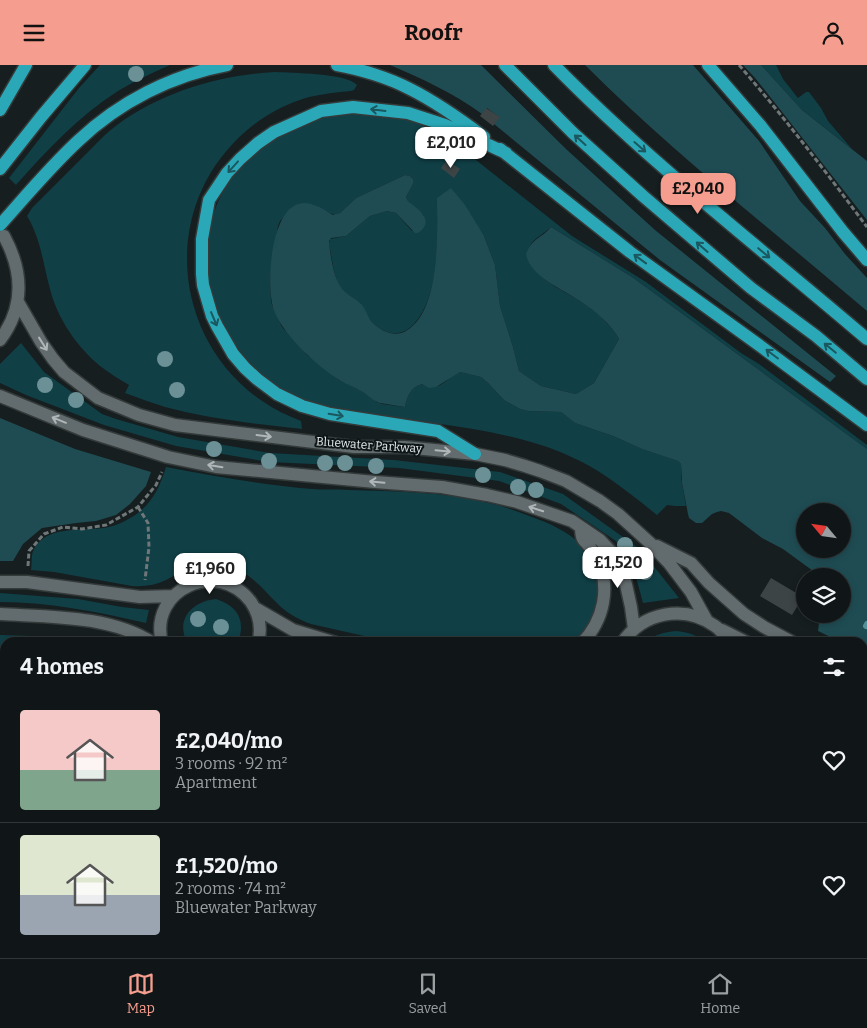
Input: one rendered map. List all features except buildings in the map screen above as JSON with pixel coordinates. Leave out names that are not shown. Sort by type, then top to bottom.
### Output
[{"type":"main road","points":[[0,110],[26,65]]},
{"type":"main road","points":[[0,169],[85,65]]},
{"type":"main road","points":[[2,231],[44,177],[79,140],[105,118],[150,90],[199,71],[227,65]]},
{"type":"main road","points":[[337,65],[359,70],[409,88],[452,113],[506,153],[630,252],[867,425]]},
{"type":"main road","points":[[505,65],[573,133],[643,196],[750,288],[816,336],[867,379]]},
{"type":"main road","points":[[554,65],[645,151],[867,339]]},
{"type":"main road","points":[[708,65],[760,125],[867,260]]},
{"type":"main road","points":[[475,454],[438,431],[330,413],[302,406],[285,398],[256,379],[233,354],[212,317],[202,274],[202,239],[209,200],[227,173],[240,159],[274,132],[321,111],[353,107],[408,113],[445,125],[506,153]]},
{"type":"street","points":[[0,340],[13,319],[18,302],[14,260],[2,231]]},
{"type":"street","name":"Bluewater Parkway","points":[[18,302],[41,342],[64,372],[100,399],[139,415],[175,425],[188,425],[220,431],[354,447],[404,447],[475,454],[505,460],[548,473],[566,481],[618,514],[650,543],[669,563],[691,592],[711,624],[725,637]]},
{"type":"street","points":[[0,396],[84,430],[168,457],[216,467],[451,488],[517,502],[572,521],[600,540],[616,557],[625,580],[634,629]]},
{"type":"street","points":[[581,527],[582,538],[591,548],[603,575],[605,590],[603,604],[596,625],[587,637]]},
{"type":"street","points":[[650,543],[691,563],[709,583],[748,617],[783,637]]},
{"type":"street","points":[[160,637],[161,621],[166,607],[174,596],[186,586],[202,581],[218,581],[233,586],[245,595],[255,608],[259,622],[259,637]]},
{"type":"street","points":[[0,582],[27,582],[140,597],[174,596]]},
{"type":"street","points":[[255,608],[292,630],[316,637]]},
{"type":"street","points":[[627,637],[634,629],[655,617],[674,613],[687,614],[736,637]]},
{"type":"street","points":[[0,614],[75,620],[117,626],[144,637]]},
{"type":"path","points":[[739,65],[793,129],[867,227]]},
{"type":"path","points":[[28,571],[29,551],[44,534],[63,527],[82,529],[106,525],[138,507],[156,485],[162,471]]},
{"type":"path","points":[[138,507],[148,523],[150,547],[145,580],[140,597]]},
{"type":"shaded area","points":[[100,65],[170,65],[118,91],[90,111],[52,146],[16,185],[9,178],[79,88]]},
{"type":"shaded area","points":[[390,65],[481,65],[566,149],[655,230],[836,376],[830,382],[660,260],[494,124],[499,117],[487,108],[482,114],[449,93]]},
{"type":"shaded area","points":[[585,65],[693,65],[759,141],[800,201],[867,278],[867,311],[723,191],[618,98]]},
{"type":"shaded area","points":[[743,65],[761,65],[802,110],[867,161],[867,220],[756,79]]},
{"type":"shaded area","points":[[761,65],[776,65],[783,79],[798,98],[809,92],[828,121],[852,149],[802,110]]},
{"type":"shaded area","points":[[275,72],[331,76],[351,81],[357,85],[351,91],[309,97],[292,103],[260,120],[246,131],[215,167],[195,207],[187,249],[190,292],[204,332],[227,369],[260,399],[301,421],[302,429],[199,415],[165,407],[125,393],[129,385],[100,366],[83,350],[63,321],[53,300],[36,234],[27,216],[32,208],[109,131],[134,113],[172,95],[212,81]]},
{"type":"shaded area","points":[[375,111],[414,121],[439,134],[476,160],[572,236],[646,282],[741,353],[759,364],[867,445],[867,449],[632,277],[551,227],[531,244],[528,261],[547,281],[595,312],[611,327],[619,339],[594,383],[576,394],[541,386],[519,371],[500,306],[495,265],[484,236],[437,198],[436,264],[429,297],[423,312],[414,324],[403,332],[391,333],[376,326],[359,303],[340,287],[335,276],[329,244],[330,239],[346,236],[370,216],[387,211],[396,213],[412,231],[424,216],[406,197],[413,184],[413,179],[405,175],[356,198],[340,213],[335,215],[314,205],[298,204],[280,221],[270,278],[272,305],[282,327],[307,355],[339,380],[360,390],[382,404],[405,407],[408,396],[415,387],[422,384],[438,386],[460,372],[481,377],[504,400],[520,409],[561,412],[575,423],[678,461],[681,464],[681,478],[686,506],[667,505],[657,515],[600,473],[580,461],[545,446],[471,429],[321,405],[285,390],[254,367],[231,337],[215,303],[208,266],[210,229],[222,193],[246,161],[264,142],[322,114]]},
{"type":"shaded area","points":[[405,175],[413,179],[413,184],[406,197],[424,215],[425,224],[418,233],[415,233],[396,213],[387,211],[370,216],[346,236],[331,238],[329,241],[333,267],[341,287],[362,305],[372,322],[385,331],[398,334],[406,331],[417,321],[426,307],[435,270],[437,198],[451,188],[465,205],[484,236],[495,265],[500,306],[519,371],[541,386],[576,394],[594,383],[619,339],[612,328],[597,313],[548,282],[533,269],[526,254],[534,241],[551,227],[632,277],[867,449],[867,637],[831,637],[818,631],[819,623],[851,623],[851,568],[809,568],[783,549],[762,538],[729,513],[717,512],[702,523],[696,523],[689,518],[682,483],[681,464],[678,461],[575,423],[561,412],[520,409],[504,400],[481,377],[460,372],[436,387],[429,388],[422,384],[418,385],[410,393],[405,407],[377,402],[323,368],[295,342],[280,323],[272,302],[270,272],[275,240],[286,213],[294,206],[309,203],[333,215],[340,213],[356,198]]},
{"type":"shaded area","points":[[21,343],[44,372],[102,414],[178,437],[270,453],[394,460],[500,472],[563,494],[641,550],[679,598],[643,603],[636,577],[616,541],[561,504],[499,481],[399,468],[269,462],[176,446],[104,425],[26,395],[0,383],[0,364]]},
{"type":"shaded area","points":[[0,418],[75,449],[151,472],[146,486],[130,504],[116,515],[96,521],[42,528],[23,544],[13,561],[0,561]]},
{"type":"shaded area","points":[[166,467],[275,485],[317,489],[437,494],[472,499],[506,507],[552,525],[571,536],[581,545],[590,558],[597,577],[599,590],[596,607],[589,623],[579,637],[369,637],[303,621],[284,610],[258,583],[242,571],[232,567],[209,564],[197,566],[158,583],[141,586],[31,570],[33,551],[46,537],[64,531],[111,527],[126,521],[139,513],[150,502],[161,482]]},
{"type":"shaded area","points":[[0,593],[78,599],[149,610],[146,623],[56,606],[0,602]]},
{"type":"shaded area","points":[[216,599],[235,610],[241,627],[239,637],[185,637],[183,626],[188,613],[200,603]]},
{"type":"shaded area","points":[[667,632],[684,632],[699,637],[652,637]]},
{"type":"shaded area","points":[[0,635],[40,637],[0,637]]}]
